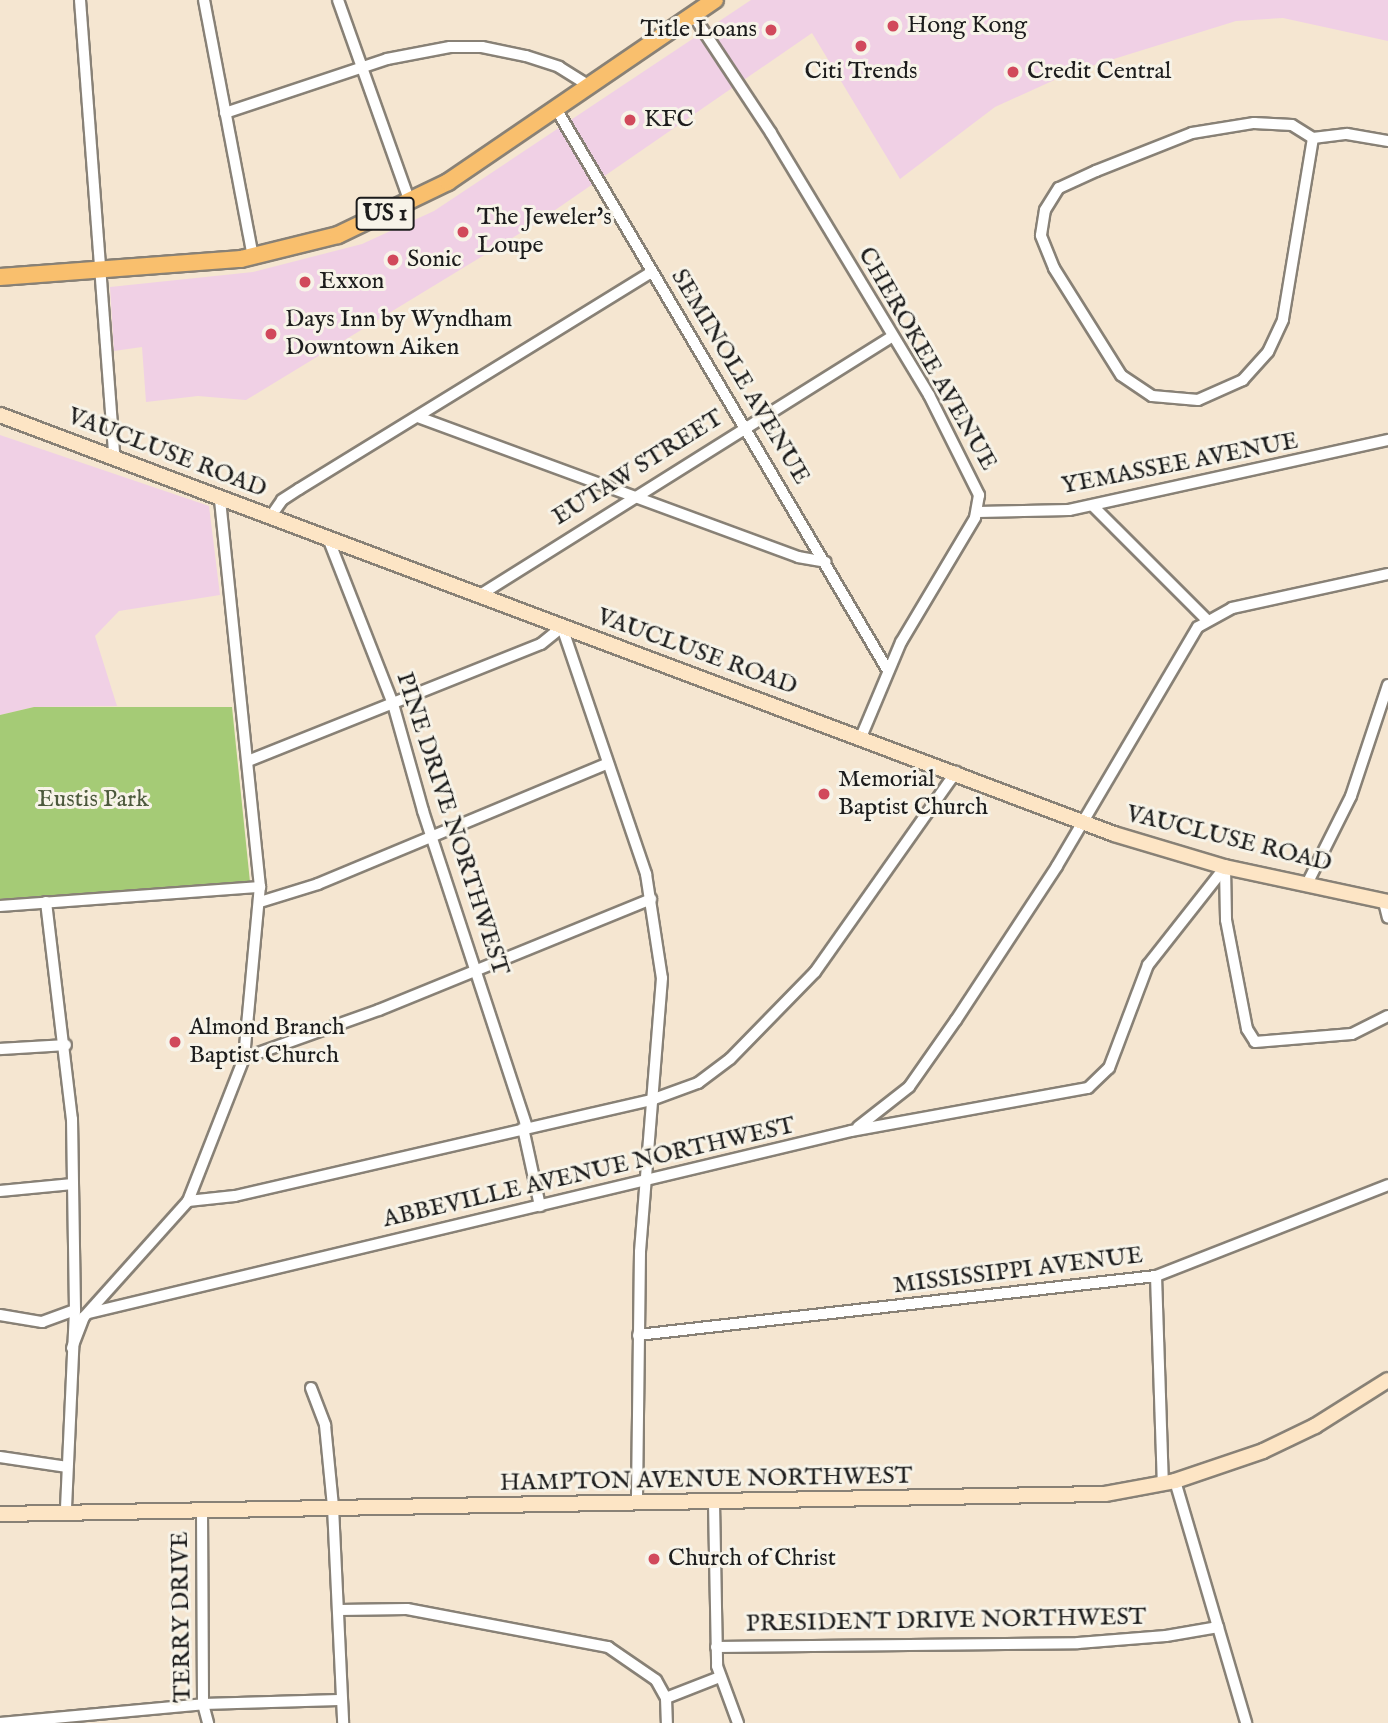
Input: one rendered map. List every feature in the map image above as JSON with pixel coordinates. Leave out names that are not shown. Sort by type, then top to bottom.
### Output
[{"type":"main road","name":"US 1","points":[[0,277],[253,257],[315,243],[410,202],[448,182],[715,0]]},
{"type":"street","points":[[80,0],[114,457]]},
{"type":"street","points":[[204,0],[253,257]]},
{"type":"street","points":[[338,0],[360,69],[410,202]]},
{"type":"street","name":"CHEROKEE AVENUE","points":[[693,15],[765,123],[893,336],[971,471],[979,495],[978,512],[887,669],[860,737]]},
{"type":"street","points":[[225,113],[426,50],[482,47],[559,67],[588,85]]},
{"type":"street","name":"SEMINOLE AVENUE","points":[[555,107],[887,669]]},
{"type":"street","points":[[1313,138],[1283,320],[1256,368],[1230,388],[1190,401],[1162,399],[1135,388],[1101,346],[1048,255],[1041,227],[1049,200],[1076,180],[1192,133],[1254,123],[1292,125],[1313,138],[1347,135],[1388,141]]},
{"type":"street","points":[[271,516],[282,500],[652,272]]},
{"type":"street","name":"EUTAW STREET","points":[[480,595],[744,426],[893,336]]},
{"type":"street","name":"VAUCLUSE ROAD","points":[[0,415],[956,772],[1082,822],[1225,867],[1386,902]]},
{"type":"street","points":[[418,417],[798,557],[826,562]]},
{"type":"street","name":"YEMASSEE AVENUE","points":[[978,512],[1093,506],[1388,440]]},
{"type":"street","points":[[72,1348],[76,1332],[89,1313],[188,1201],[244,1058],[260,887],[220,498]]},
{"type":"street","points":[[1093,506],[1207,620]]},
{"type":"street","name":"PINE DRIVE NORTHWEST","points":[[327,538],[393,704],[432,837],[478,970],[525,1128],[540,1206]]},
{"type":"street","points":[[851,1131],[881,1113],[909,1087],[1082,822],[1183,646],[1207,620],[1232,608],[1388,574]]},
{"type":"street","points":[[248,761],[541,643],[562,627],[651,899],[662,978],[646,1178],[638,1335],[637,1504]]},
{"type":"street","points":[[1307,884],[1351,796],[1388,685]]},
{"type":"street","points":[[260,902],[318,884],[608,763]]},
{"type":"street","points":[[188,1201],[235,1196],[654,1100],[708,1077],[788,1002],[853,923],[956,772]]},
{"type":"street","points":[[1225,867],[1226,919],[1247,1029],[1255,1042],[1352,1034],[1388,1016]]},
{"type":"street","name":"ABBEVILLE AVENUE NORTHWEST","points":[[89,1313],[540,1206],[646,1178],[704,1169],[851,1131],[1071,1092],[1098,1080],[1109,1068],[1148,965],[1225,867]]},
{"type":"street","points":[[0,906],[260,887]]},
{"type":"street","points":[[244,1058],[478,970],[651,899]]},
{"type":"street","points":[[46,902],[66,1045],[73,1185],[75,1310],[66,1511]]},
{"type":"street","points":[[1386,902],[1388,918]]},
{"type":"street","points":[[0,1049],[66,1045]]},
{"type":"street","points":[[0,1191],[73,1185]]},
{"type":"street","name":"MISSISSIPPI AVENUE","points":[[638,1335],[1156,1276],[1388,1185]]},
{"type":"street","points":[[1156,1276],[1169,1482],[1218,1627],[1246,1723]]},
{"type":"street","points":[[0,1315],[42,1322],[75,1310]]},
{"type":"street","name":"HAMPTON AVENUE NORTHWEST","points":[[0,1514],[333,1507],[1036,1499],[1169,1482],[1285,1441],[1388,1380]]},
{"type":"street","points":[[311,1388],[325,1425],[333,1507],[340,1610],[339,1700],[343,1723]]},
{"type":"street","points":[[0,1457],[67,1467]]},
{"type":"street","points":[[714,1503],[716,1647],[720,1677],[738,1723]]},
{"type":"street","name":"TERRY DRIVE","points":[[202,1510],[199,1560],[206,1670],[203,1704],[208,1723]]},
{"type":"street","points":[[340,1610],[407,1609],[598,1644],[641,1667],[666,1698],[667,1723]]},
{"type":"street","name":"PRESIDENT DRIVE NORTHWEST","points":[[716,1647],[1078,1643],[1166,1636],[1218,1627]]},
{"type":"street","points":[[666,1698],[720,1677]]},
{"type":"street","points":[[0,1723],[203,1704],[339,1700]]},
{"type":"shaded area","points":[[751,0],[1388,0],[1388,41],[1283,18],[1236,21],[1072,72],[995,107],[900,179],[812,33],[532,226],[246,400],[198,396],[146,402],[142,347],[114,351],[110,287],[253,272],[362,244],[434,211]]},
{"type":"shaded area","points":[[0,435],[209,506],[220,595],[119,611],[95,636],[117,706],[34,707],[0,715]]},
{"type":"green space","name":"Eustis Park","points":[[34,707],[232,707],[250,882],[0,899],[0,715]]},
{"type":"place","name":"Hong Kong","points":[[893,26]]},
{"type":"place","name":"Title Loans","points":[[771,30]]},
{"type":"place","name":"Citi Trends","points":[[861,46]]},
{"type":"place","name":"Credit Central","points":[[1013,72]]},
{"type":"place","name":"KFC","points":[[630,120]]},
{"type":"place","name":"The Jeweler's Loupe","points":[[463,232]]},
{"type":"place","name":"Sonic","points":[[393,260]]},
{"type":"place","name":"Exxon","points":[[305,282]]},
{"type":"place","name":"Days Inn by Wyndham Downtown Aiken","points":[[271,334]]},
{"type":"place","name":"Memorial Baptist Church","points":[[824,794]]},
{"type":"place","name":"Almond Branch Baptist Church","points":[[175,1042]]},
{"type":"place","name":"Church of Christ","points":[[654,1559]]}]
